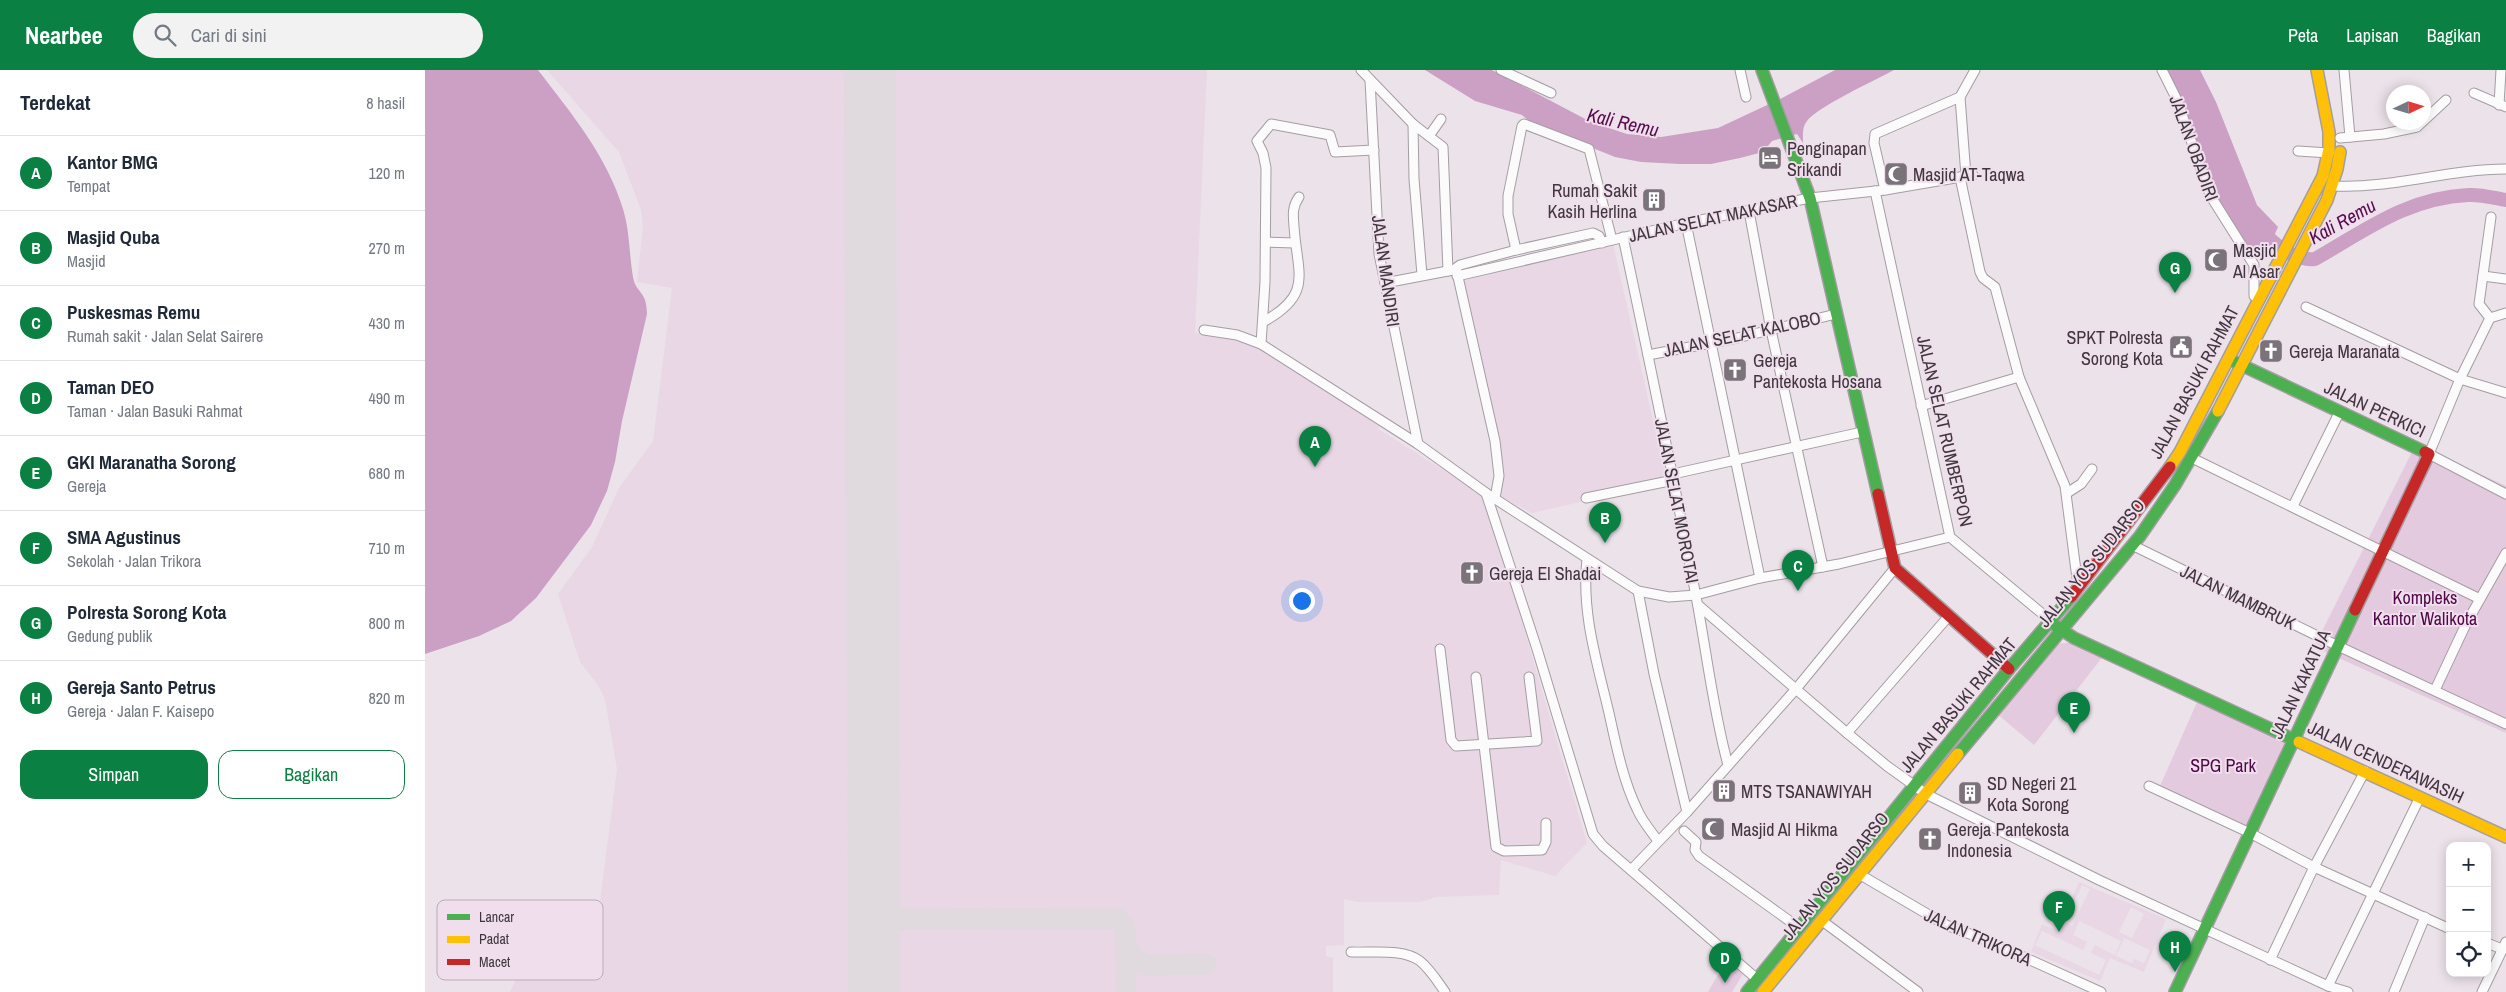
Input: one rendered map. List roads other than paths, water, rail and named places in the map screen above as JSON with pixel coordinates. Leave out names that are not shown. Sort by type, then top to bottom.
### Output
[{"type":"main road","points":[[1762,70],[1794,151],[1810,198],[1895,568],[1948,617],[2009,669]]},
{"type":"main road","points":[[2317,70],[2340,135]]},
{"type":"main road","name":"JALAN YOS SUDARSO","points":[[1763,992],[2132,545],[2192,458],[2242,365],[2287,275],[2312,231],[2333,186],[2339,162],[2340,135],[2334,93]]},
{"type":"main road","name":"JALAN BASUKI RAHMAT","points":[[1747,992],[2009,669],[2078,588],[2149,497],[2180,452],[2254,306],[2318,188],[2329,153],[2340,135]]},
{"type":"main road","name":"JALAN PERKICI","points":[[2227,359],[2429,454]]},
{"type":"main road","name":"JALAN KAKATUA","points":[[2175,992],[2429,454]]},
{"type":"main road","name":"JALAN SELAT RUMBERPON","points":[[2051,621],[2061,630]]},
{"type":"main road","name":"JALAN CENDERAWASIH","points":[[2061,630],[2074,638],[2506,837]]},
{"type":"main road","points":[[1773,959],[1783,967]]},
{"type":"street","points":[[1361,70],[1413,124],[1444,148],[1453,272],[1495,441],[1499,476],[1495,498]]},
{"type":"street","points":[[1501,70],[1551,94]]},
{"type":"street","points":[[1740,70],[1746,97]]},
{"type":"street","points":[[1975,70],[1960,97],[1966,176],[1980,272],[1983,278],[1995,287],[2019,377],[2067,493],[2078,588]]},
{"type":"street","name":"JALAN OBADIRI","points":[[2162,70],[2177,100],[2210,195],[2254,265],[2254,306]]},
{"type":"street","points":[[2344,70],[2340,135],[2417,127],[2446,100]]},
{"type":"street","points":[[2474,92],[2503,106],[2501,70]]},
{"type":"street","name":"JALAN MANDIRI","points":[[1370,80],[1379,254],[1418,444]]},
{"type":"street","name":"JALAN SELAT RUMBERPON","points":[[1960,97],[1875,134],[1874,143],[1880,191],[1921,406],[1949,537],[2051,621]]},
{"type":"street","points":[[1429,136],[1441,119]]},
{"type":"street","points":[[1261,344],[1266,242],[1266,168],[1263,153],[1257,141],[1271,124],[1330,135],[1335,152],[1374,150]]},
{"type":"street","points":[[1413,124],[1414,179],[1422,274]]},
{"type":"street","points":[[1516,250],[1508,214],[1508,196],[1522,126],[1524,124],[1589,149],[1612,240]]},
{"type":"street","points":[[2298,151],[2329,153]]},
{"type":"street","points":[[2333,186],[2374,185],[2458,172],[2506,169]]},
{"type":"street","name":"JALAN SELAT MAKASAR","points":[[1453,272],[1602,243],[1686,223],[1810,198],[1880,191],[1966,176]]},
{"type":"street","points":[[1263,322],[1286,309],[1296,292],[1301,275],[1295,243],[1293,209],[1299,197]]},
{"type":"street","points":[[1749,211],[1771,330],[1823,566]]},
{"type":"street","points":[[2489,318],[2479,304],[2491,217]]},
{"type":"street","points":[[1686,223],[1734,462],[1760,578]]},
{"type":"street","points":[[1385,283],[1422,274],[1453,272],[1459,265],[1593,233],[1599,236],[1602,243]]},
{"type":"street","name":"JALAN SELAT MOROTAI","points":[[1623,238],[1674,477],[1712,693],[1728,765]]},
{"type":"street","points":[[1266,242],[1295,243]]},
{"type":"street","points":[[2483,276],[2506,279]]},
{"type":"street","points":[[2306,307],[2460,378],[2506,393]]},
{"type":"street","points":[[2429,454],[2460,378],[2489,318],[2506,313]]},
{"type":"street","name":"JALAN SELAT KALOBO","points":[[1648,354],[1711,343],[1837,314]]},
{"type":"street","points":[[1204,330],[1237,335],[1261,344],[1418,444],[1486,493],[1638,591],[1669,597],[1696,595],[1760,578],[1890,552],[1949,537]]},
{"type":"street","points":[[1921,406],[2019,377]]},
{"type":"street","points":[[2293,506],[2339,413]]},
{"type":"street","points":[[1586,498],[1863,432]]},
{"type":"street","name":"JALAN PERKICI","points":[[2429,454],[2506,494]]},
{"type":"street","points":[[2192,458],[2480,599]]},
{"type":"street","points":[[2067,493],[2081,484],[2092,470]]},
{"type":"street","points":[[1486,493],[1537,649],[1593,834],[1603,846],[1757,980]]},
{"type":"street","name":"JALAN MAMBRUK","points":[[2132,545],[2337,646],[2506,724]]},
{"type":"street","points":[[2435,690],[2480,599],[2506,553]]},
{"type":"street","points":[[1587,559],[1585,594],[1587,616],[1613,732],[1633,801],[1642,819],[1658,841]]},
{"type":"street","points":[[1631,870],[1687,812],[1796,689],[1895,568]]},
{"type":"street","points":[[1638,591],[1654,674],[1687,812]]},
{"type":"street","points":[[1698,605],[1847,733],[1926,794],[2099,880],[2205,930],[2328,986],[2348,992]]},
{"type":"street","points":[[1847,733],[1948,617]]},
{"type":"street","points":[[1440,649],[1452,743],[1460,747],[1537,741],[1529,677]]},
{"type":"street","points":[[1476,677],[1496,847],[1504,851],[1542,850],[1547,842],[1546,823]]},
{"type":"street","points":[[2270,960],[2314,867],[2365,771]]},
{"type":"street","points":[[2149,786],[2250,832],[2314,867],[2373,892],[2446,927]]},
{"type":"street","points":[[2328,986],[2420,797]]},
{"type":"street","points":[[1684,831],[1696,842],[1695,850],[1699,856],[1798,927]]},
{"type":"street","name":"JALAN TRIKORA","points":[[1859,874],[1946,925],[1986,940],[2101,992]]},
{"type":"street","points":[[2394,992],[2425,917]]},
{"type":"street","points":[[1821,920],[1918,992]]},
{"type":"street","points":[[2482,992],[2504,946],[2491,944]]},
{"type":"street","points":[[1351,952],[1402,954],[1419,960],[1445,992]]},
{"type":"waterway","name":"Kali Remu","points":[[2261,229],[2278,246],[2292,254],[2307,259],[2315,259],[2388,217],[2426,202],[2446,197],[2473,195],[2506,200]]},
{"type":"place","name":"Penginapan Srikandi","points":[[1770,158]]},
{"type":"place","name":"Masjid AT-Taqwa","points":[[1896,174]]},
{"type":"place","name":"Rumah Sakit Kasih Herlina","points":[[1654,200]]},
{"type":"place","name":"Masjid Al Asar","points":[[2216,260]]},
{"type":"place","name":"Polresta Sorong Kota","points":[[2175,293]]},
{"type":"place","name":"SPKT Polresta Sorong Kota","points":[[2181,347]]},
{"type":"place","name":"Gereja Maranata","points":[[2271,351]]},
{"type":"place","name":"Gereja Pantekosta Hosana","points":[[1735,370]]},
{"type":"place","name":"Kantor BMG","points":[[1315,467]]},
{"type":"place","name":"Masjid Quba","points":[[1605,543]]},
{"type":"place","name":"Gereja El Shadai","points":[[1472,573]]},
{"type":"place","name":"Puskesmas Remu","points":[[1798,591]]},
{"type":"place","name":"GKI Maranatha Sorong","points":[[2074,733]]},
{"type":"place","name":"MTS TSANAWIYAH","points":[[1724,791]]},
{"type":"place","name":"SD Negeri 21 Kota Sorong","points":[[1970,793]]},
{"type":"place","name":"Masjid Al Hikma","points":[[1713,829]]},
{"type":"place","name":"Gereja Pantekosta Indonesia","points":[[1930,839]]},
{"type":"place","name":"SMA Agustinus","points":[[2059,932]]},
{"type":"place","name":"Gereja Santo Petrus","points":[[2175,972]]},
{"type":"place","name":"Taman DEO","points":[[1725,983]]},
{"type":"park label","name":"Kompleks Kantor Walikota","points":[[2425,607]]},
{"type":"park label","name":"SPG Park","points":[[2223,765]]}]
